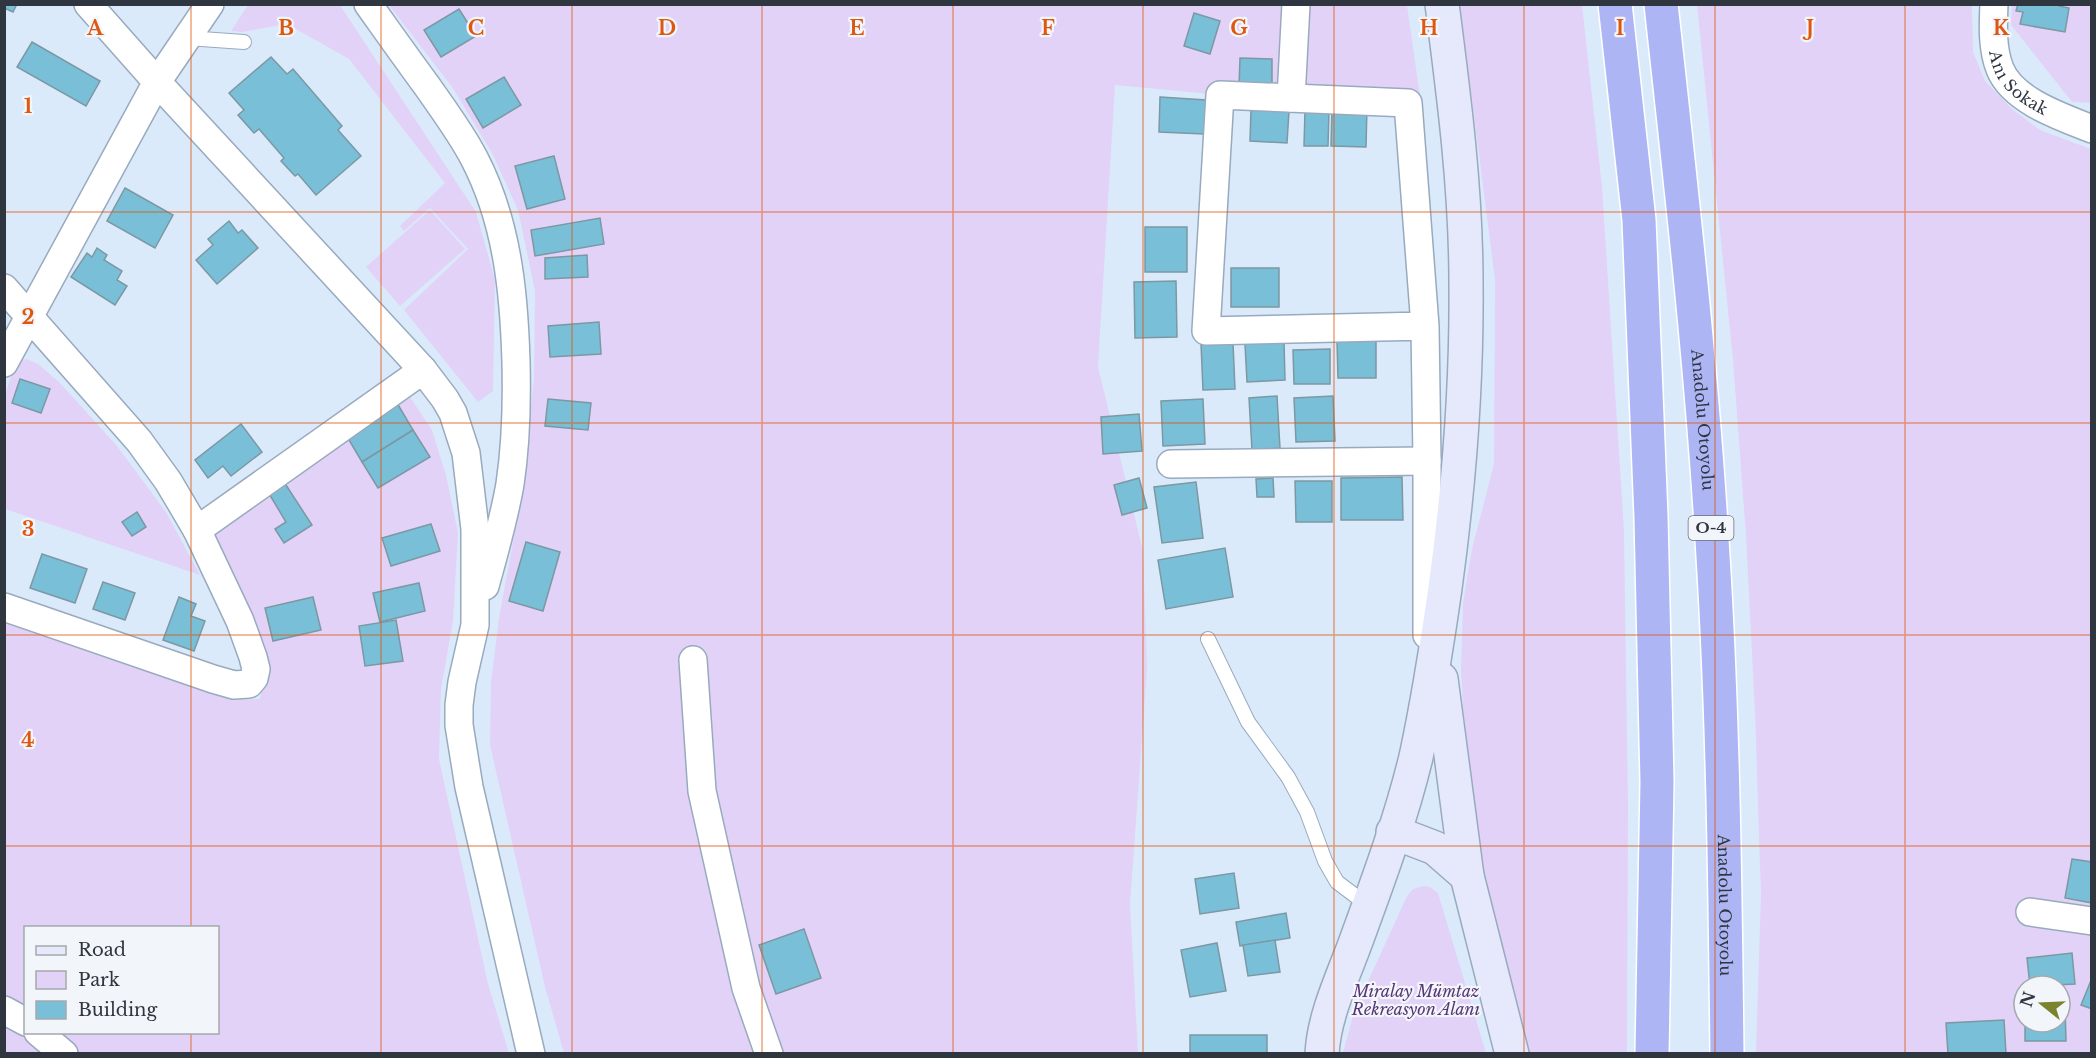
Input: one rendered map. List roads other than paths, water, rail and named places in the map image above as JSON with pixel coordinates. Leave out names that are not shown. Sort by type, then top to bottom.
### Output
[{"type":"highway","points":[[1615,4],[1639,220],[1651,517],[1657,782],[1652,1053]]},
{"type":"highway","name":"Anadolu Otoyolu","points":[[1661,4],[1684,219],[1711,525],[1723,771],[1727,1053]]},
{"type":"main road","points":[[1322,1053],[1325,1030],[1337,992],[1369,906],[1415,759],[1437,647],[1455,517],[1466,366],[1464,225],[1455,105],[1442,4]]},
{"type":"main road","points":[[1437,647],[1467,876],[1512,1053]]},
{"type":"main road","points":[[1393,832],[1435,848],[1467,876]]},
{"type":"street","points":[[88,4],[156,82],[423,370],[445,399],[453,413],[466,453],[475,529],[475,625]]},
{"type":"street","points":[[4,363],[156,82],[210,4]]},
{"type":"street","points":[[368,4],[452,121],[474,157],[491,194],[500,223],[512,283],[516,383],[513,461],[502,520],[462,682],[459,705],[462,745],[469,787],[531,1053]]},
{"type":"street","points":[[1291,98],[1296,4]]},
{"type":"street","name":"Anı Sokak","points":[[1994,4],[1993,30],[2000,71],[2028,99],[2046,110],[2091,129]]},
{"type":"street","points":[[1425,326],[1206,331],[1220,95],[1408,103],[1425,326],[1426,706]]},
{"type":"street","points":[[4,288],[139,441],[168,481],[197,530],[240,621],[256,669],[254,678],[249,684],[234,685],[4,607]]},
{"type":"street","points":[[197,530],[423,370]]},
{"type":"street","points":[[1171,464],[1427,461]]},
{"type":"street","points":[[693,660],[702,791],[746,988],[769,1053]]},
{"type":"street","points":[[2030,912],[2091,921]]},
{"type":"street","points":[[4,1010],[24,1021]]},
{"type":"street","points":[[40,1034],[64,1053]]},
{"type":"lane","points":[[187,39],[244,42]]},
{"type":"lane","points":[[1208,639],[1248,722],[1288,777],[1307,812],[1325,861],[1337,882],[1369,906]]},
{"type":"park label","name":"Miralay Mümtaz Rekreasyon Alanı","points":[[1416,1000]]}]
